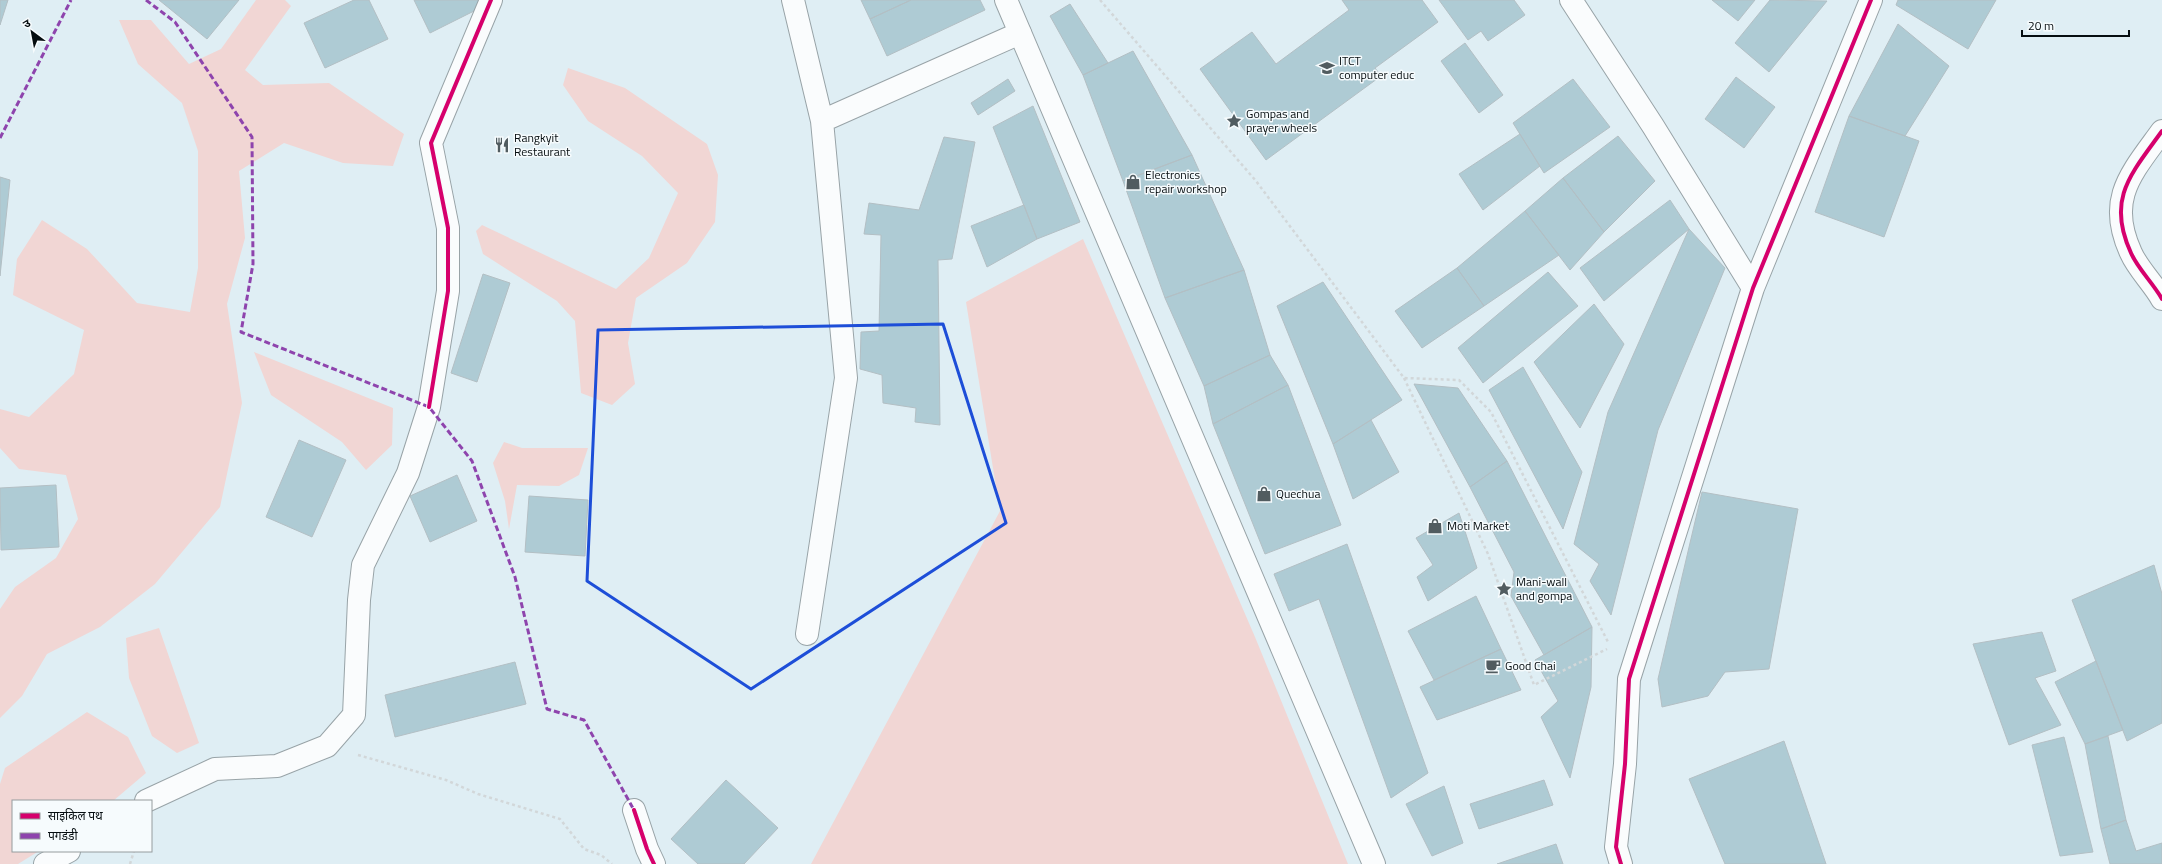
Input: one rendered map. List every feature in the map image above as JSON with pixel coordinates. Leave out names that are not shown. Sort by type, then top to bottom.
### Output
[{"type":"street","points":[[148,800],[215,769],[277,766],[327,746],[354,716],[359,600],[363,565],[408,473],[429,407],[448,291],[448,228],[431,143],[491,0]]},
{"type":"street","points":[[793,0],[822,121],[846,378],[807,634]]},
{"type":"street","points":[[1006,0],[1374,864]]},
{"type":"street","points":[[1571,0],[1653,126],[1753,288]]},
{"type":"street","points":[[1620,864],[1616,847],[1625,764],[1629,679],[1753,288],[1871,0]]},
{"type":"street","points":[[822,121],[1020,33]]},
{"type":"street","points":[[2162,131],[2137,166],[2122,193],[2120,223],[2131,255],[2155,285],[2162,299]]},
{"type":"street","points":[[634,810],[647,849],[654,864]]},
{"type":"street","points":[[45,864],[67,852]]},
{"type":"path","points":[[1100,0],[1256,181],[1404,378],[1488,554],[1534,685],[1611,647],[1491,412],[1459,380],[1404,378]]},
{"type":"path","points":[[327,746],[446,780],[478,794],[560,819],[584,849],[601,855],[612,864]]},
{"type":"path","points":[[130,864],[134,852]]},
{"type":"highlighted area","points":[[943,324],[1006,523],[751,689],[587,581],[598,330]]},
{"type":"shaded area","points":[[256,0],[285,0],[291,6],[245,70],[263,85],[329,83],[404,134],[393,166],[343,163],[284,143],[239,171],[245,238],[227,304],[242,403],[220,507],[155,584],[100,627],[47,654],[22,696],[0,718],[0,609],[15,587],[56,558],[78,519],[66,475],[19,469],[0,448],[0,409],[29,417],[74,374],[84,330],[13,295],[17,259],[42,220],[87,249],[137,303],[190,312],[198,268],[198,151],[182,103],[138,64],[119,20],[151,20],[189,64],[221,49]]},
{"type":"shaded area","points":[[568,68],[625,88],[707,144],[718,175],[715,222],[687,263],[636,298],[628,343],[635,384],[612,405],[581,393],[575,321],[557,301],[483,254],[476,231],[482,225],[616,289],[649,258],[678,193],[642,156],[588,121],[563,85]]},
{"type":"shaded area","points":[[1083,239],[1255,637],[1348,864],[811,864],[1000,511],[966,302]]},
{"type":"shaded area","points":[[254,352],[393,408],[392,445],[366,470],[342,442],[271,395]]},
{"type":"shaded area","points":[[504,442],[522,448],[588,448],[579,475],[559,486],[517,485],[509,529],[505,501],[493,463]]},
{"type":"shaded area","points":[[159,628],[199,743],[177,753],[152,736],[129,678],[126,638]]},
{"type":"shaded area","points":[[87,712],[128,737],[146,773],[114,800],[12,800],[12,852],[37,852],[18,864],[0,864],[0,784],[5,768]]},
{"type":"building","points":[[0,0],[8,0],[0,25]]},
{"type":"building","points":[[159,0],[239,0],[207,39]]},
{"type":"building","points":[[354,0],[369,0],[388,39],[325,68],[304,23]]},
{"type":"building","points":[[414,0],[479,0],[482,7],[430,33]]},
{"type":"building","points":[[861,0],[911,0],[870,19]]},
{"type":"building","points":[[911,0],[980,0],[985,10],[887,56],[870,19]]},
{"type":"building","points":[[1342,0],[1422,0],[1438,22],[1375,68],[1381,76],[1266,160],[1200,69],[1252,32],[1276,64],[1349,10]]},
{"type":"building","points":[[1439,0],[1514,0],[1525,15],[1488,41],[1481,31],[1468,40]]},
{"type":"building","points":[[1712,0],[1755,0],[1738,21]]},
{"type":"building","points":[[1770,0],[1827,1],[1769,72],[1735,43]]},
{"type":"building","points":[[1898,0],[1996,0],[1968,49],[1896,5]]},
{"type":"building","points":[[1070,4],[1108,63],[1083,75],[1050,16]]},
{"type":"building","points":[[1898,24],[1949,66],[1905,136],[1849,116]]},
{"type":"building","points":[[1465,43],[1503,95],[1479,113],[1441,61]]},
{"type":"building","points":[[1133,51],[1192,155],[1123,181],[1083,75]]},
{"type":"building","points":[[1736,77],[1775,107],[1744,148],[1705,119]]},
{"type":"building","points":[[1008,79],[1015,91],[978,115],[971,103]]},
{"type":"building","points":[[1573,79],[1610,127],[1544,173],[1513,123]]},
{"type":"building","points":[[1033,106],[1080,222],[1037,239],[993,127]]},
{"type":"building","points":[[1849,116],[1919,141],[1884,237],[1815,212]]},
{"type":"building","points":[[1520,134],[1540,166],[1483,210],[1459,174]]},
{"type":"building","points":[[1618,136],[1655,181],[1604,232],[1563,178]]},
{"type":"building","points":[[944,137],[975,142],[952,259],[938,260],[940,425],[915,422],[916,408],[883,403],[882,375],[860,369],[861,332],[879,331],[881,235],[864,234],[869,203],[919,210]]},
{"type":"building","points":[[1192,155],[1244,270],[1165,298],[1123,181]]},
{"type":"building","points":[[0,177],[10,180],[0,276]]},
{"type":"building","points":[[1563,178],[1604,232],[1570,270],[1525,211]]},
{"type":"building","points":[[1670,200],[1689,229],[1604,301],[1580,268]]},
{"type":"building","points":[[1024,205],[1037,239],[987,267],[971,226]]},
{"type":"building","points":[[1525,211],[1559,255],[1484,306],[1457,268]]},
{"type":"building","points":[[1689,229],[1725,268],[1658,430],[1611,615],[1590,581],[1599,564],[1574,544],[1608,412]]},
{"type":"building","points":[[1457,268],[1484,306],[1422,348],[1395,311]]},
{"type":"building","points":[[1244,270],[1270,355],[1204,386],[1165,298]]},
{"type":"building","points":[[1548,272],[1578,306],[1483,383],[1458,348]]},
{"type":"building","points":[[483,274],[510,283],[477,382],[451,373]]},
{"type":"building","points":[[1323,282],[1402,400],[1333,444],[1277,306]]},
{"type":"building","points":[[1594,304],[1624,344],[1580,428],[1534,362]]},
{"type":"building","points":[[1270,355],[1288,385],[1213,424],[1204,386]]},
{"type":"building","points":[[1523,367],[1582,472],[1563,529],[1489,390]]},
{"type":"building","points":[[1414,384],[1458,388],[1507,461],[1470,487]]},
{"type":"building","points":[[1288,385],[1341,525],[1265,554],[1213,424]]},
{"type":"building","points":[[1371,420],[1399,472],[1353,499],[1333,444]]},
{"type":"building","points":[[299,440],[346,460],[312,537],[266,517]]},
{"type":"building","points":[[1507,461],[1592,627],[1544,655],[1511,596],[1514,572],[1470,487]]},
{"type":"building","points":[[457,475],[477,521],[430,542],[410,496]]},
{"type":"building","points":[[56,485],[59,547],[1,550],[0,488]]},
{"type":"building","points":[[1702,492],[1798,509],[1769,669],[1725,672],[1708,696],[1662,707],[1658,679]]},
{"type":"building","points":[[529,496],[588,500],[585,556],[525,552]]},
{"type":"building","points":[[1459,513],[1477,568],[1428,601],[1417,577],[1433,565],[1416,538]]},
{"type":"building","points":[[1347,544],[1428,773],[1391,798],[1319,599],[1289,611],[1274,574]]},
{"type":"building","points":[[2154,565],[2162,594],[2162,723],[2127,741],[2072,600]]},
{"type":"building","points":[[1476,596],[1501,649],[1434,680],[1408,631]]},
{"type":"building","points":[[1592,627],[1591,687],[1570,778],[1541,717],[1558,701],[1535,660]]},
{"type":"building","points":[[2042,632],[2056,671],[2035,678],[2061,725],[2009,745],[1973,644]]},
{"type":"building","points":[[1501,649],[1521,690],[1437,720],[1420,687]]},
{"type":"building","points":[[2096,661],[2123,730],[2085,744],[2055,682]]},
{"type":"building","points":[[515,662],[526,704],[395,737],[385,695]]},
{"type":"building","points":[[2108,736],[2126,820],[2101,829],[2085,744]]},
{"type":"building","points":[[2064,737],[2093,852],[2060,856],[2032,745]]},
{"type":"building","points":[[1784,741],[1826,864],[1725,864],[1689,779]]},
{"type":"building","points":[[726,780],[778,828],[744,864],[698,864],[671,839]]},
{"type":"building","points":[[1544,780],[1553,805],[1479,829],[1470,804]]},
{"type":"building","points":[[1444,786],[1463,843],[1432,856],[1406,804]]},
{"type":"building","points":[[2126,820],[2136,851],[2162,843],[2162,864],[2110,864],[2101,829]]},
{"type":"building","points":[[1556,844],[1563,864],[1497,864]]},
{"type":"marked path","points":[[0,138],[71,0]]},
{"type":"marked path","points":[[146,0],[175,22],[252,137],[253,264],[241,332],[429,407],[472,461],[515,577],[547,709],[584,720],[634,810]]},
{"type":"cycle path","points":[[429,407],[448,291],[448,228],[431,143],[491,0]]},
{"type":"cycle path","points":[[1621,864],[1616,847],[1625,764],[1629,679],[1753,288],[1871,0]]},
{"type":"cycle path","points":[[2162,131],[2132,174],[2122,202],[2121,217],[2124,234],[2131,253],[2162,299]]},
{"type":"cycle path","points":[[634,810],[647,849],[654,864]]},
{"type":"place","name":"ITCT computer educ","points":[[1327,68]]},
{"type":"place","name":"Gompas and prayer wheels","points":[[1234,121]]},
{"type":"place","name":"Rangkyit Restaurant","points":[[502,145]]},
{"type":"place","name":"Electronics repair workshop","points":[[1133,182]]},
{"type":"place","name":"Quechua","points":[[1264,494]]},
{"type":"place","name":"Moti Market","points":[[1435,526]]},
{"type":"place","name":"Mani-wall and gompa","points":[[1504,589]]},
{"type":"place","name":"Good Chai","points":[[1493,666]]}]
